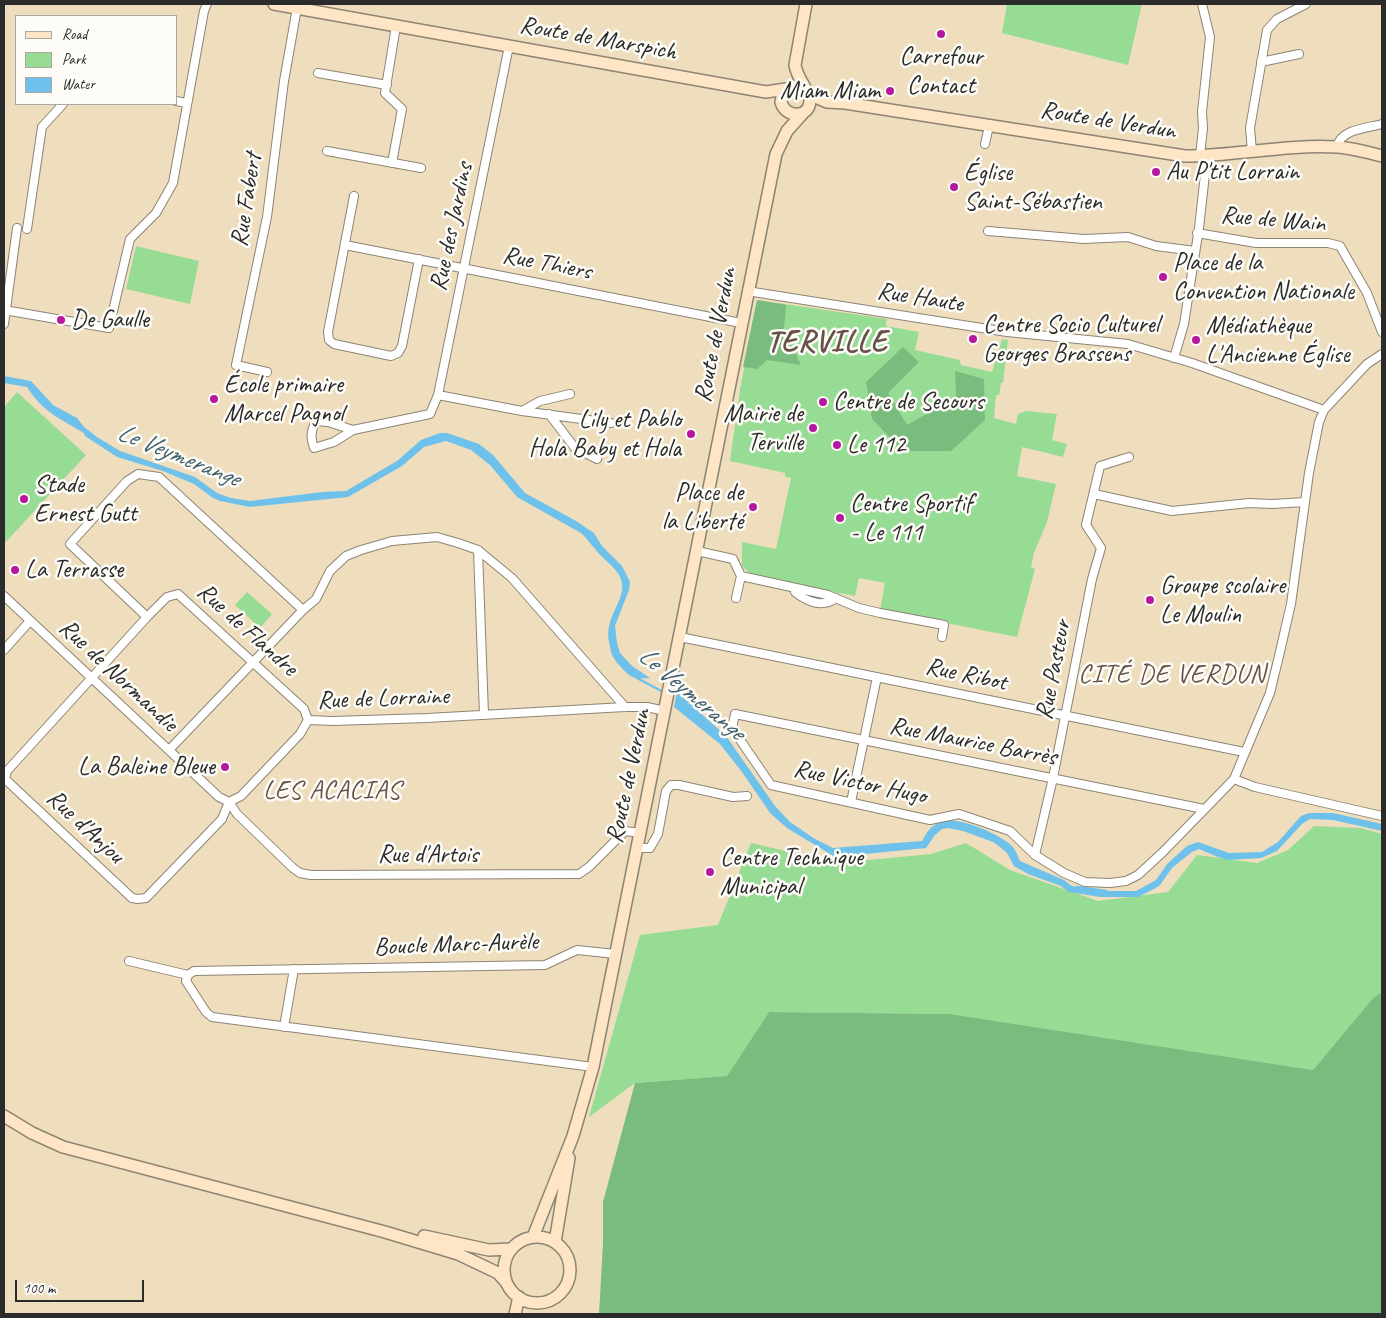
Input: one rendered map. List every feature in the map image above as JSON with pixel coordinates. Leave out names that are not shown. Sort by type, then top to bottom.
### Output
[{"type":"main road","name":"Route de Marspich","points":[[274,4],[766,92],[787,88]]},
{"type":"main road","points":[[796,73],[807,91],[810,102],[805,111],[794,115],[783,107],[781,95],[796,73],[806,4]]},
{"type":"main road","points":[[787,88],[797,86],[807,91]]},
{"type":"main road","name":"Route de Verdun","points":[[807,91],[827,102]]},
{"type":"main road","name":"Route de Marspich","points":[[766,92],[783,107]]},
{"type":"main road","name":"Route de Verdun","points":[[533,1236],[573,1136],[593,1067],[680,637],[747,291],[776,154],[787,131],[805,111],[827,102],[845,103],[1185,156],[1203,156],[1252,150],[1337,147],[1382,156]]},
{"type":"main road","name":"Route de Verdun","points":[[783,107],[787,131]]},
{"type":"main road","points":[[4,1116],[32,1133],[63,1147],[458,1254],[498,1273],[511,1290],[525,1301],[541,1303],[559,1294],[566,1286],[569,1277],[568,1257],[563,1248],[555,1242],[544,1237],[533,1236],[517,1243],[511,1249],[504,1264],[506,1282]]},
{"type":"main road","name":"Route de Verdun","points":[[555,1242],[573,1136]]},
{"type":"main road","points":[[327,1217],[489,1250],[511,1249]]},
{"type":"main road","points":[[515,1314],[518,1297]]},
{"type":"main road","points":[[536,1314],[541,1303]]},
{"type":"street","points":[[5,311],[109,328],[130,239],[156,213],[173,183],[186,103],[204,10],[207,4]]},
{"type":"street","points":[[1174,358],[1184,324],[1197,233],[1203,156],[1202,112],[1210,37],[1202,4]]},
{"type":"street","points":[[1252,150],[1250,128],[1268,30],[1277,19],[1306,4]]},
{"type":"street","name":"Rue Fabert","points":[[268,372],[236,365],[267,217],[284,81],[297,8]]},
{"type":"street","points":[[392,163],[402,109],[385,93],[396,26]]},
{"type":"street","name":"Rue des Jardins","points":[[353,430],[430,414],[438,395],[509,46]]},
{"type":"street","points":[[1261,62],[1299,54]]},
{"type":"street","points":[[318,72],[386,85]]},
{"type":"street","points":[[178,101],[186,103]]},
{"type":"street","points":[[26,229],[42,126],[62,105]]},
{"type":"street","points":[[1337,147],[1343,134],[1382,124]]},
{"type":"street","points":[[985,144],[989,126]]},
{"type":"street","points":[[327,151],[421,168]]},
{"type":"street","points":[[354,196],[328,332],[329,340],[334,344],[391,356],[398,353],[402,346],[419,259]]},
{"type":"street","points":[[4,324],[17,228]]},
{"type":"street","points":[[988,231],[1084,239],[1128,237],[1156,246],[1194,251]]},
{"type":"street","name":"Rue de Wain","points":[[1197,233],[1256,243],[1328,243],[1340,246],[1367,293],[1382,332]]},
{"type":"street","name":"Rue Thiers","points":[[345,245],[741,323]]},
{"type":"street","name":"Rue Haute","points":[[747,291],[1007,332],[1128,344],[1324,410]]},
{"type":"street","points":[[1382,354],[1368,364],[1324,410],[1309,473],[1291,604],[1279,656],[1270,692],[1234,779],[1255,787],[1382,816]]},
{"type":"street","points":[[522,411],[540,401],[570,394]]},
{"type":"street","points":[[438,395],[522,411],[611,423]]},
{"type":"street","points":[[549,414],[575,448],[597,459]]},
{"type":"street","points":[[316,421],[328,422],[353,430],[334,442],[314,448],[311,432],[316,421]]},
{"type":"street","points":[[1129,457],[1100,466],[1094,494],[1172,511],[1248,503],[1305,502]]},
{"type":"street","points":[[148,617],[70,544],[127,481],[138,474],[159,477],[302,610]]},
{"type":"street","name":"Rue Pasteur","points":[[1035,855],[1092,579],[1101,548],[1086,525],[1094,494]]},
{"type":"street","points":[[169,750],[302,610],[316,599],[330,571],[346,556],[392,541],[437,537],[478,550],[512,578],[625,707]]},
{"type":"street","name":"Rue de Lorraine","points":[[478,550],[484,715]]},
{"type":"street","points":[[697,551],[733,559],[741,576],[736,598]]},
{"type":"street","points":[[741,576],[836,598],[866,610],[944,626],[942,637]]},
{"type":"street","name":"Rue de Flandre","points":[[92,679],[167,597],[178,594],[304,709],[308,720]]},
{"type":"street","name":"Rue de Normandie","points":[[4,596],[219,797],[230,802]]},
{"type":"street","points":[[4,650],[30,621]]},
{"type":"street","name":"Rue Ribot","points":[[680,637],[1244,752]]},
{"type":"street","points":[[851,802],[877,677]]},
{"type":"street","name":"Rue d'Anjou","points":[[92,679],[7,771],[5,779],[132,898],[146,898],[222,819],[230,802]]},
{"type":"street","name":"Rue de Lorraine","points":[[230,802],[241,796],[300,734],[308,720],[333,721],[484,715],[625,707],[665,711]]},
{"type":"street","name":"Rue Maurice Barrès","points":[[735,714],[1204,809]]},
{"type":"street","name":"Rue Victor Hugo","points":[[735,714],[732,728],[771,786],[930,820],[960,814],[1010,831],[1035,855],[1064,873],[1085,882],[1110,883],[1126,881],[1138,875],[1164,852],[1234,779]]},
{"type":"street","points":[[637,848],[650,848],[658,834],[666,791],[671,785],[679,784],[733,797],[747,796]]},
{"type":"street","name":"Rue d'Artois","points":[[230,802],[237,814],[292,868],[300,873],[311,875],[579,874],[589,867],[625,831],[640,833]]},
{"type":"street","name":"Boucle Marc-Aurèle","points":[[129,961],[188,975],[194,971],[545,965],[577,950],[616,954]]},
{"type":"street","points":[[284,1027],[294,969]]},
{"type":"street","points":[[188,975],[186,981],[206,1012],[212,1016],[593,1067]]},
{"type":"green space","points":[[1007,4],[1142,4],[1128,65],[1002,33]]},
{"type":"green space","points":[[136,246],[199,261],[190,304],[126,289]]},
{"type":"green space","points":[[757,300],[887,319],[886,326],[919,332],[915,350],[960,360],[961,365],[992,372],[1002,339],[1008,340],[1003,383],[1001,383],[999,395],[996,395],[994,418],[1016,424],[1018,414],[1026,411],[1057,414],[1052,440],[1067,444],[1063,457],[1022,447],[1017,476],[1056,484],[1047,522],[1034,553],[1031,567],[1035,569],[1017,637],[880,610],[885,583],[859,578],[855,596],[754,577],[742,566],[742,542],[776,549],[791,478],[785,477],[785,473],[730,461],[740,390]]},
{"type":"green space","points":[[757,300],[786,305],[784,329],[801,365],[767,360],[757,369],[743,367]]},
{"type":"green space","points":[[903,347],[919,362],[888,393],[907,425],[956,397],[955,371],[984,379],[985,420],[951,451],[903,451],[872,419],[866,382]]},
{"type":"green space","name":"Stade Ernest Gutt","points":[[17,392],[86,455],[4,544],[4,407]]},
{"type":"green space","points":[[247,592],[272,614],[260,628],[235,605]]},
{"type":"green space","points":[[1314,826],[1361,828],[1382,834],[1382,992],[1373,998],[1313,1070],[950,1014],[769,1012],[727,1076],[635,1083],[589,1117],[640,935],[718,925],[751,843],[837,863],[931,854],[966,843],[1010,870],[1098,901],[1168,892],[1197,855],[1257,863],[1288,850]]},
{"type":"green space","points":[[1382,992],[1382,1314],[599,1314],[603,1202],[635,1083],[727,1076],[769,1012],[950,1014],[1313,1070],[1373,998]]},
{"type":"water","points":[[4,376],[31,381],[53,405],[77,418],[84,427],[97,437],[120,451],[195,477],[217,493],[231,498],[250,501],[346,491],[397,461],[421,440],[440,433],[447,433],[479,444],[493,455],[525,493],[594,533],[602,546],[622,566],[630,582],[629,590],[615,626],[617,643],[620,653],[632,666],[650,678],[630,676],[617,663],[611,652],[608,633],[609,625],[622,590],[622,583],[615,569],[581,533],[517,497],[490,465],[471,450],[446,441],[424,447],[402,466],[348,497],[250,507],[220,501],[194,484],[163,471],[117,457],[85,436],[84,433],[45,409],[27,387],[4,383]]},
{"type":"water","points":[[677,692],[726,736],[775,806],[790,822],[815,839],[833,848],[922,841],[935,825],[941,822],[957,821],[979,827],[999,837],[1013,847],[1020,861],[1064,880],[1072,886],[1101,891],[1136,891],[1156,880],[1168,863],[1187,846],[1198,842],[1229,853],[1262,852],[1278,842],[1301,816],[1309,813],[1333,813],[1382,824],[1382,831],[1333,820],[1310,819],[1302,824],[1277,851],[1261,858],[1228,860],[1199,849],[1192,852],[1172,868],[1160,885],[1138,897],[1100,897],[1069,892],[1061,886],[1028,874],[1014,866],[1007,853],[993,842],[963,831],[948,828],[942,829],[935,835],[926,848],[835,857],[787,828],[770,813],[720,744],[674,707]]},
{"type":"waterway","name":"Le Veymerange","points":[[637,678],[665,693]]},
{"type":"waterway","name":"Le Veymerange","points":[[1077,887],[1106,891]]},
{"type":"place","name":"Carrefour Contact","points":[[941,34]]},
{"type":"place","name":"Miam Miam","points":[[890,91]]},
{"type":"place","name":"Au P'tit Lorrain","points":[[1156,172]]},
{"type":"place","name":"Église Saint-Sébastien","points":[[954,187]]},
{"type":"place","name":"Place de la Convention Nationale","points":[[1163,277]]},
{"type":"place","name":"De Gaulle","points":[[61,320]]},
{"type":"place","name":"Centre Socio Culturel Georges Brassens","points":[[973,339]]},
{"type":"place","name":"Médiathèque L'Ancienne Église","points":[[1196,340]]},
{"type":"place","name":"École primaire Marcel Pagnol","points":[[214,399]]},
{"type":"place","name":"Centre de Secours","points":[[823,402]]},
{"type":"place","name":"Mairie de Terville","points":[[813,428]]},
{"type":"place","name":"Lily et Pablo Hola Baby et Hola","points":[[691,434]]},
{"type":"place","name":"Le 112","points":[[837,445]]},
{"type":"place","name":"Stade Ernest Gutt","points":[[24,499]]},
{"type":"place","name":"Place de la Liberté","points":[[753,507]]},
{"type":"place","name":"Centre Sportif - Le 111","points":[[840,518]]},
{"type":"place","name":"La Terrasse","points":[[15,570]]},
{"type":"place","name":"Groupe scolaire Le Moulin","points":[[1150,600]]},
{"type":"place","name":"La Baleine Bleue","points":[[225,767]]},
{"type":"place","name":"Centre Technique Municipal","points":[[710,872]]},
{"type":"district","name":"TERVILLE","points":[[827,343]]},
{"type":"district","name":"CITÉ DE VERDUN","points":[[1172,675]]},
{"type":"district","name":"LES ACACIAS","points":[[332,791]]}]
